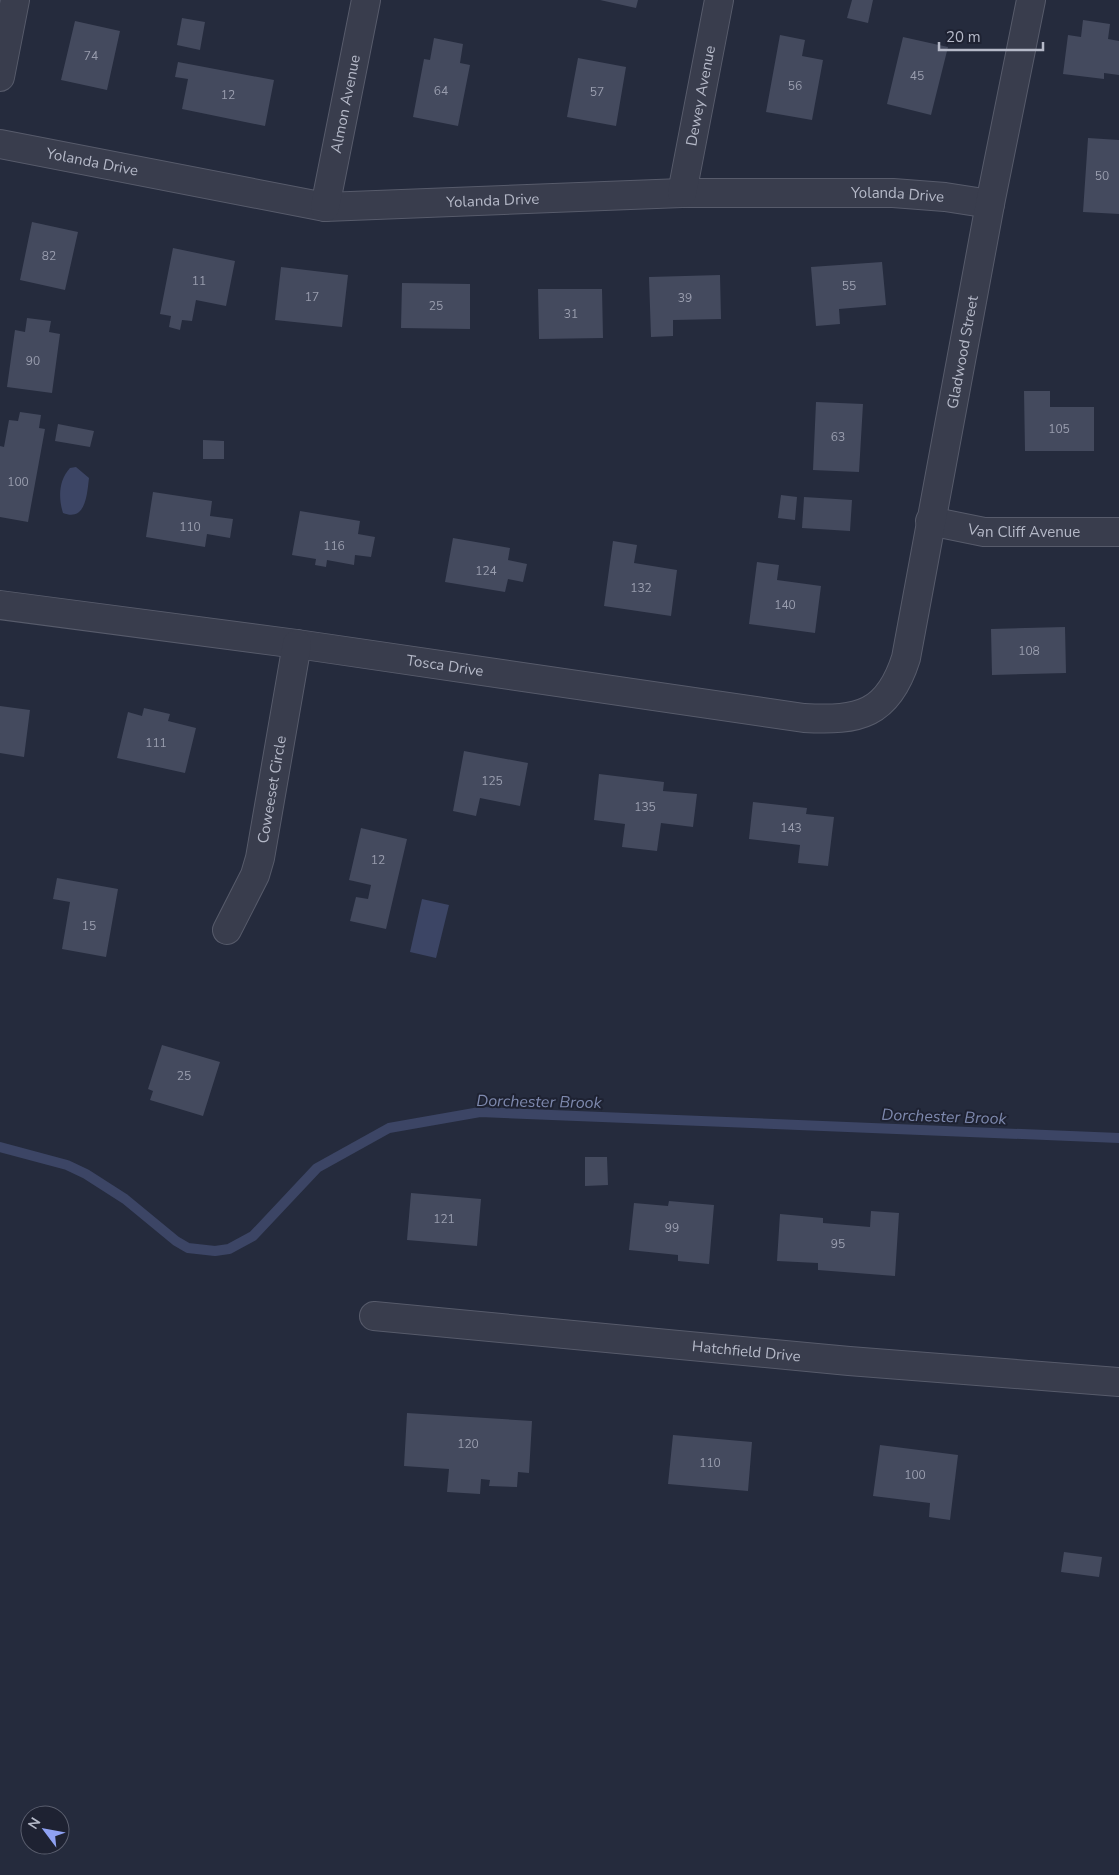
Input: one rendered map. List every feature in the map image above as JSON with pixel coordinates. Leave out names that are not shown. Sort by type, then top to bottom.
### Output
[{"type":"street","points":[[0,77],[15,0]]},
{"type":"street","name":"Almon Avenue","points":[[325,207],[366,0]]},
{"type":"street","name":"Dewey Avenue","points":[[682,193],[719,0]]},
{"type":"street","name":"Gladwood Street","points":[[884,701],[894,688],[906,658],[990,204],[1032,0]]},
{"type":"street","name":"Yolanda Drive","points":[[0,144],[325,207],[682,193],[893,193],[945,197],[990,204]]},
{"type":"street","name":"Van Cliff Avenue","points":[[930,521],[984,532],[1119,532]]},
{"type":"street","name":"Tosca Drive","points":[[0,605],[297,644],[804,718],[841,719],[860,716],[873,710],[884,701]]},
{"type":"street","name":"Coweeset Circle","points":[[227,930],[255,875],[260,858],[297,644]]},
{"type":"street","name":"Hatchfield Drive","points":[[374,1316],[849,1361],[1119,1382]]},
{"type":"water","points":[[76,467],[89,478],[84,505],[76,514],[71,515],[63,513],[60,501],[61,489],[66,473],[70,468]]},
{"type":"water","points":[[422,899],[449,905],[436,958],[410,952]]},
{"type":"building","points":[[600,0],[638,0],[636,8]]},
{"type":"building","points":[[852,0],[873,0],[868,23],[847,18]]},
{"type":"building","points":[[182,18],[205,22],[200,50],[177,45]]},
{"type":"building","points":[[1083,20],[1110,24],[1108,39],[1119,41],[1119,75],[1104,73],[1104,79],[1063,74],[1068,35],[1081,37]]},
{"type":"building","points":[[75,21],[120,31],[107,90],[61,80]]},
{"type":"building","points":[[780,35],[805,40],[802,56],[823,60],[812,120],[766,112]]},
{"type":"building","points":[[903,37],[948,47],[931,115],[887,104]]},
{"type":"building","points":[[434,38],[463,44],[460,63],[470,65],[458,126],[413,117],[424,59],[430,60]]},
{"type":"building","points":[[578,58],[626,67],[616,126],[567,117]]},
{"type":"building","points":[[178,62],[274,80],[265,126],[182,109],[188,79],[175,77]]},
{"type":"building","points":[[1088,138],[1119,140],[1119,214],[1083,212]]},
{"type":"building","points":[[32,222],[78,232],[65,290],[20,280]]},
{"type":"building","points":[[173,248],[235,261],[226,306],[196,300],[192,321],[182,320],[180,330],[169,327],[171,316],[160,314]]},
{"type":"building","points":[[882,262],[886,305],[839,309],[840,324],[816,326],[811,267]]},
{"type":"building","points":[[281,267],[348,275],[342,327],[275,320]]},
{"type":"building","points":[[720,275],[721,319],[673,320],[673,336],[651,337],[649,277]]},
{"type":"building","points":[[402,283],[470,284],[470,329],[401,328]]},
{"type":"building","points":[[538,289],[602,289],[603,338],[539,339]]},
{"type":"building","points":[[27,318],[51,321],[49,332],[60,334],[52,393],[7,387],[15,330],[25,332]]},
{"type":"building","points":[[1024,391],[1050,391],[1050,407],[1094,407],[1094,451],[1025,451]]},
{"type":"building","points":[[816,402],[863,404],[859,472],[813,470]]},
{"type":"building","points":[[20,412],[41,415],[39,428],[45,429],[28,522],[0,517],[0,446],[4,447],[9,420],[18,421]]},
{"type":"building","points":[[58,424],[94,431],[90,447],[55,441]]},
{"type":"building","points":[[203,440],[224,441],[224,459],[203,459]]},
{"type":"building","points":[[153,492],[212,501],[210,516],[233,519],[230,538],[207,534],[205,547],[146,537]]},
{"type":"building","points":[[781,495],[797,497],[795,520],[778,518]]},
{"type":"building","points":[[804,497],[852,500],[850,531],[802,528]]},
{"type":"building","points":[[300,511],[360,521],[358,534],[375,537],[371,557],[355,555],[354,565],[327,560],[326,567],[315,565],[316,559],[292,555]]},
{"type":"building","points":[[453,538],[510,548],[508,560],[527,564],[523,582],[508,579],[505,592],[445,582]]},
{"type":"building","points":[[613,541],[637,545],[634,563],[677,570],[671,616],[604,606]]},
{"type":"building","points":[[757,562],[779,565],[777,580],[821,586],[815,633],[749,624]]},
{"type":"building","points":[[1065,627],[1066,673],[992,675],[991,629]]},
{"type":"building","points":[[0,706],[30,710],[24,757],[0,753]]},
{"type":"building","points":[[144,708],[170,714],[168,721],[196,728],[185,773],[117,758],[128,712],[142,716]]},
{"type":"building","points":[[464,751],[528,763],[520,806],[480,798],[476,816],[453,811]]},
{"type":"building","points":[[599,774],[664,782],[663,791],[697,794],[693,827],[661,823],[657,851],[622,847],[625,824],[594,820]]},
{"type":"building","points":[[753,802],[807,808],[806,814],[834,817],[828,866],[798,863],[800,845],[749,839]]},
{"type":"building","points":[[361,828],[407,839],[386,929],[350,921],[356,897],[368,899],[371,885],[349,880]]},
{"type":"building","points":[[57,878],[118,889],[106,957],[62,949],[70,902],[53,899]]},
{"type":"building","points":[[162,1045],[220,1062],[203,1116],[150,1100],[153,1091],[148,1089]]},
{"type":"building","points":[[585,1157],[607,1157],[608,1185],[585,1186]]},
{"type":"building","points":[[411,1193],[481,1199],[477,1246],[407,1240]]},
{"type":"building","points":[[669,1201],[714,1205],[709,1264],[678,1261],[678,1255],[629,1250],[634,1203],[668,1206]]},
{"type":"building","points":[[871,1211],[899,1213],[895,1276],[818,1270],[818,1263],[777,1261],[780,1214],[823,1218],[823,1223],[870,1227]]},
{"type":"building","points":[[407,1413],[532,1421],[529,1473],[518,1472],[517,1487],[489,1486],[490,1480],[481,1479],[480,1494],[447,1492],[449,1469],[404,1466]]},
{"type":"building","points":[[673,1435],[752,1442],[748,1491],[668,1484]]},
{"type":"building","points":[[880,1445],[958,1455],[950,1520],[929,1517],[930,1503],[873,1496]]},
{"type":"building","points":[[1064,1552],[1102,1557],[1099,1577],[1061,1572]]},
{"type":"waterway","name":"Dorchester Brook","points":[[0,1147],[67,1165],[86,1174],[125,1199],[176,1241],[188,1248],[215,1251],[229,1249],[253,1236],[317,1168],[389,1128],[480,1112],[1119,1138]]}]
